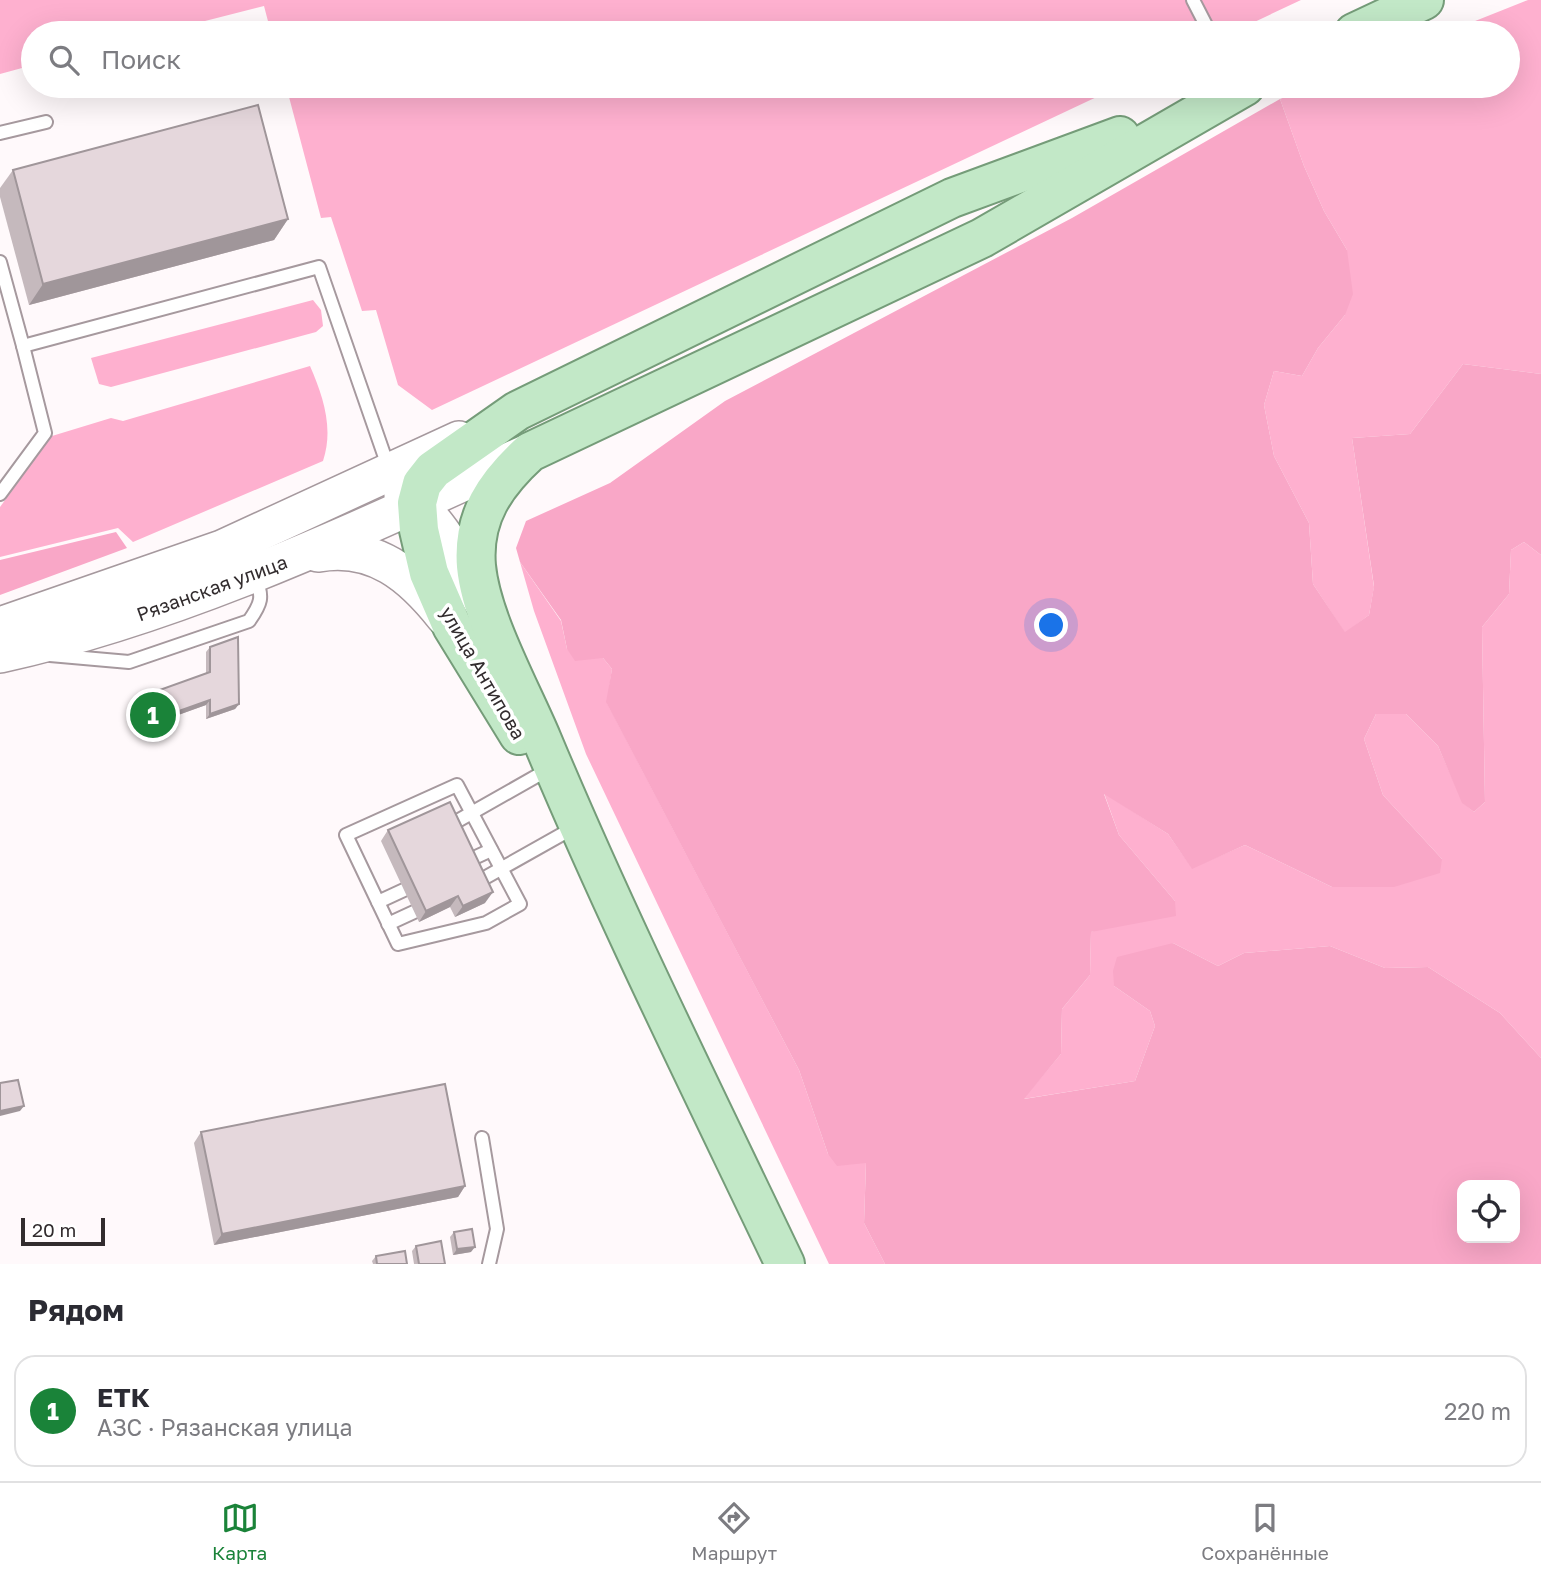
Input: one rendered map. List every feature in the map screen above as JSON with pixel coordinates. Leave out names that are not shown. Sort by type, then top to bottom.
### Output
[{"type":"main road","points":[[1379,21],[1424,0]]},
{"type":"main road","points":[[416,503],[422,484],[433,470],[517,411],[953,198],[1213,98]]},
{"type":"main road","name":"улица Антипова","points":[[785,1264],[580,835],[487,610],[476,568],[476,531],[488,498],[505,474],[530,452],[982,238],[1220,98]]},
{"type":"main road","name":"Рязанская улица","points":[[4,644],[241,561],[355,490],[517,411]]},
{"type":"main road","name":"Рязанская улица","points":[[241,561],[303,555],[530,452]]},
{"type":"main road","points":[[355,490],[392,488],[416,503],[444,535],[487,610]]},
{"type":"main road","name":"улица Антипова","points":[[416,503],[429,573],[452,626],[580,835]]},
{"type":"main road","points":[[303,555],[338,549],[368,554],[394,566],[422,587],[452,626]]},
{"type":"lane","points":[[1193,0],[1204,21]]},
{"type":"lane","points":[[0,133],[46,122]]},
{"type":"lane","points":[[0,262],[45,433],[0,494]]},
{"type":"lane","points":[[23,345],[319,267],[391,473]]},
{"type":"lane","points":[[4,644],[129,662],[249,621],[261,605],[262,592],[241,561]]},
{"type":"lane","points":[[438,832],[542,773]]},
{"type":"lane","points":[[457,785],[472,814],[520,904],[486,923],[398,944],[346,835],[457,785]]},
{"type":"lane","points":[[464,889],[580,835]]},
{"type":"lane","points":[[453,867],[491,850]]},
{"type":"lane","points":[[378,902],[428,879]]},
{"type":"lane","points":[[388,924],[439,901]]},
{"type":"lane","points":[[482,1138],[497,1229],[489,1264]]},
{"type":"shaded area","points":[[0,0],[1301,0],[1256,21],[268,21],[264,6],[205,21],[21,21],[21,68],[0,74]]},
{"type":"shaded area","points":[[1528,0],[1541,0],[1541,374],[1463,364],[1410,434],[1352,438],[1374,587],[1369,615],[1345,633],[1313,584],[1309,523],[1274,456],[1264,405],[1274,371],[1302,376],[1318,348],[1345,315],[1347,250],[1324,211],[1304,166],[1280,99],[1520,98],[1520,21],[1475,21]]},
{"type":"shaded area","points":[[289,98],[1095,98],[432,410],[398,385],[376,310],[362,311],[331,217],[321,218]]},
{"type":"shaded area","points":[[1280,99],[1304,166],[1324,211],[1347,250],[1353,294],[1345,315],[1318,348],[1302,376],[1274,371],[1264,405],[1274,456],[1309,523],[1313,584],[1345,632],[1369,615],[1374,586],[1352,438],[1410,434],[1463,364],[1541,374],[1541,555],[1524,542],[1511,550],[1509,594],[1482,627],[1485,802],[1474,812],[1462,803],[1438,746],[1406,714],[1376,714],[1364,739],[1383,795],[1442,859],[1440,873],[1394,887],[1332,887],[1245,845],[1192,869],[1168,834],[1104,794],[1119,835],[1175,901],[1176,916],[1091,932],[1090,975],[1062,1009],[1061,1054],[1024,1099],[1135,1081],[1155,1026],[1150,1011],[1114,986],[1113,971],[1117,957],[1173,943],[1218,966],[1244,953],[1330,946],[1385,968],[1428,967],[1500,1013],[1541,1058],[1541,1264],[885,1264],[864,1223],[866,1163],[837,1166],[828,1154],[799,1070],[606,702],[612,669],[603,658],[575,661],[567,649],[561,620],[520,562],[516,548],[526,521],[610,483],[725,401],[1072,218]]},
{"type":"shaded area","points":[[313,300],[321,310],[323,326],[316,332],[111,387],[99,384],[91,358]]},
{"type":"shaded area","points":[[310,366],[326,412],[327,436],[323,461],[133,542],[118,528],[0,557],[0,507],[52,436],[111,418],[123,421]]},
{"type":"shaded area","points":[[116,532],[127,548],[0,595],[0,560]]},
{"type":"shaded area","points":[[1524,542],[1541,555],[1541,1058],[1500,1013],[1428,967],[1385,968],[1330,946],[1244,953],[1218,966],[1173,943],[1114,986],[1150,1011],[1155,1026],[1135,1081],[1023,1099],[1061,1054],[1062,1009],[1090,975],[1091,932],[1175,901],[1119,835],[1104,793],[1168,834],[1192,868],[1245,845],[1332,887],[1442,859],[1383,795],[1364,739],[1376,714],[1406,714],[1438,746],[1463,803],[1474,812],[1485,802],[1482,627],[1509,594],[1511,550]]},
{"type":"shaded area","points":[[520,562],[561,621],[567,649],[603,658],[612,669],[607,703],[799,1070],[828,1154],[866,1162],[864,1223],[885,1264],[829,1264],[586,754],[534,611]]},
{"type":"building","points":[[258,105],[288,219],[43,284],[13,170]]},
{"type":"building","points":[[238,637],[239,704],[210,714],[210,700],[173,713],[177,722],[152,731],[140,697],[210,672],[210,647]]},
{"type":"building","points":[[450,802],[493,892],[463,906],[458,896],[426,911],[388,830]]},
{"type":"building","points":[[18,1080],[24,1106],[0,1111],[0,1083]]},
{"type":"building","points":[[445,1084],[465,1186],[222,1234],[201,1132]]},
{"type":"building","points":[[472,1229],[475,1247],[457,1249],[454,1232]]},
{"type":"building","points":[[441,1241],[445,1264],[419,1264],[416,1246]]},
{"type":"building","points":[[405,1251],[407,1264],[377,1264],[376,1256]]},
{"type":"place","name":"ЕТК","points":[[153,715]]}]
